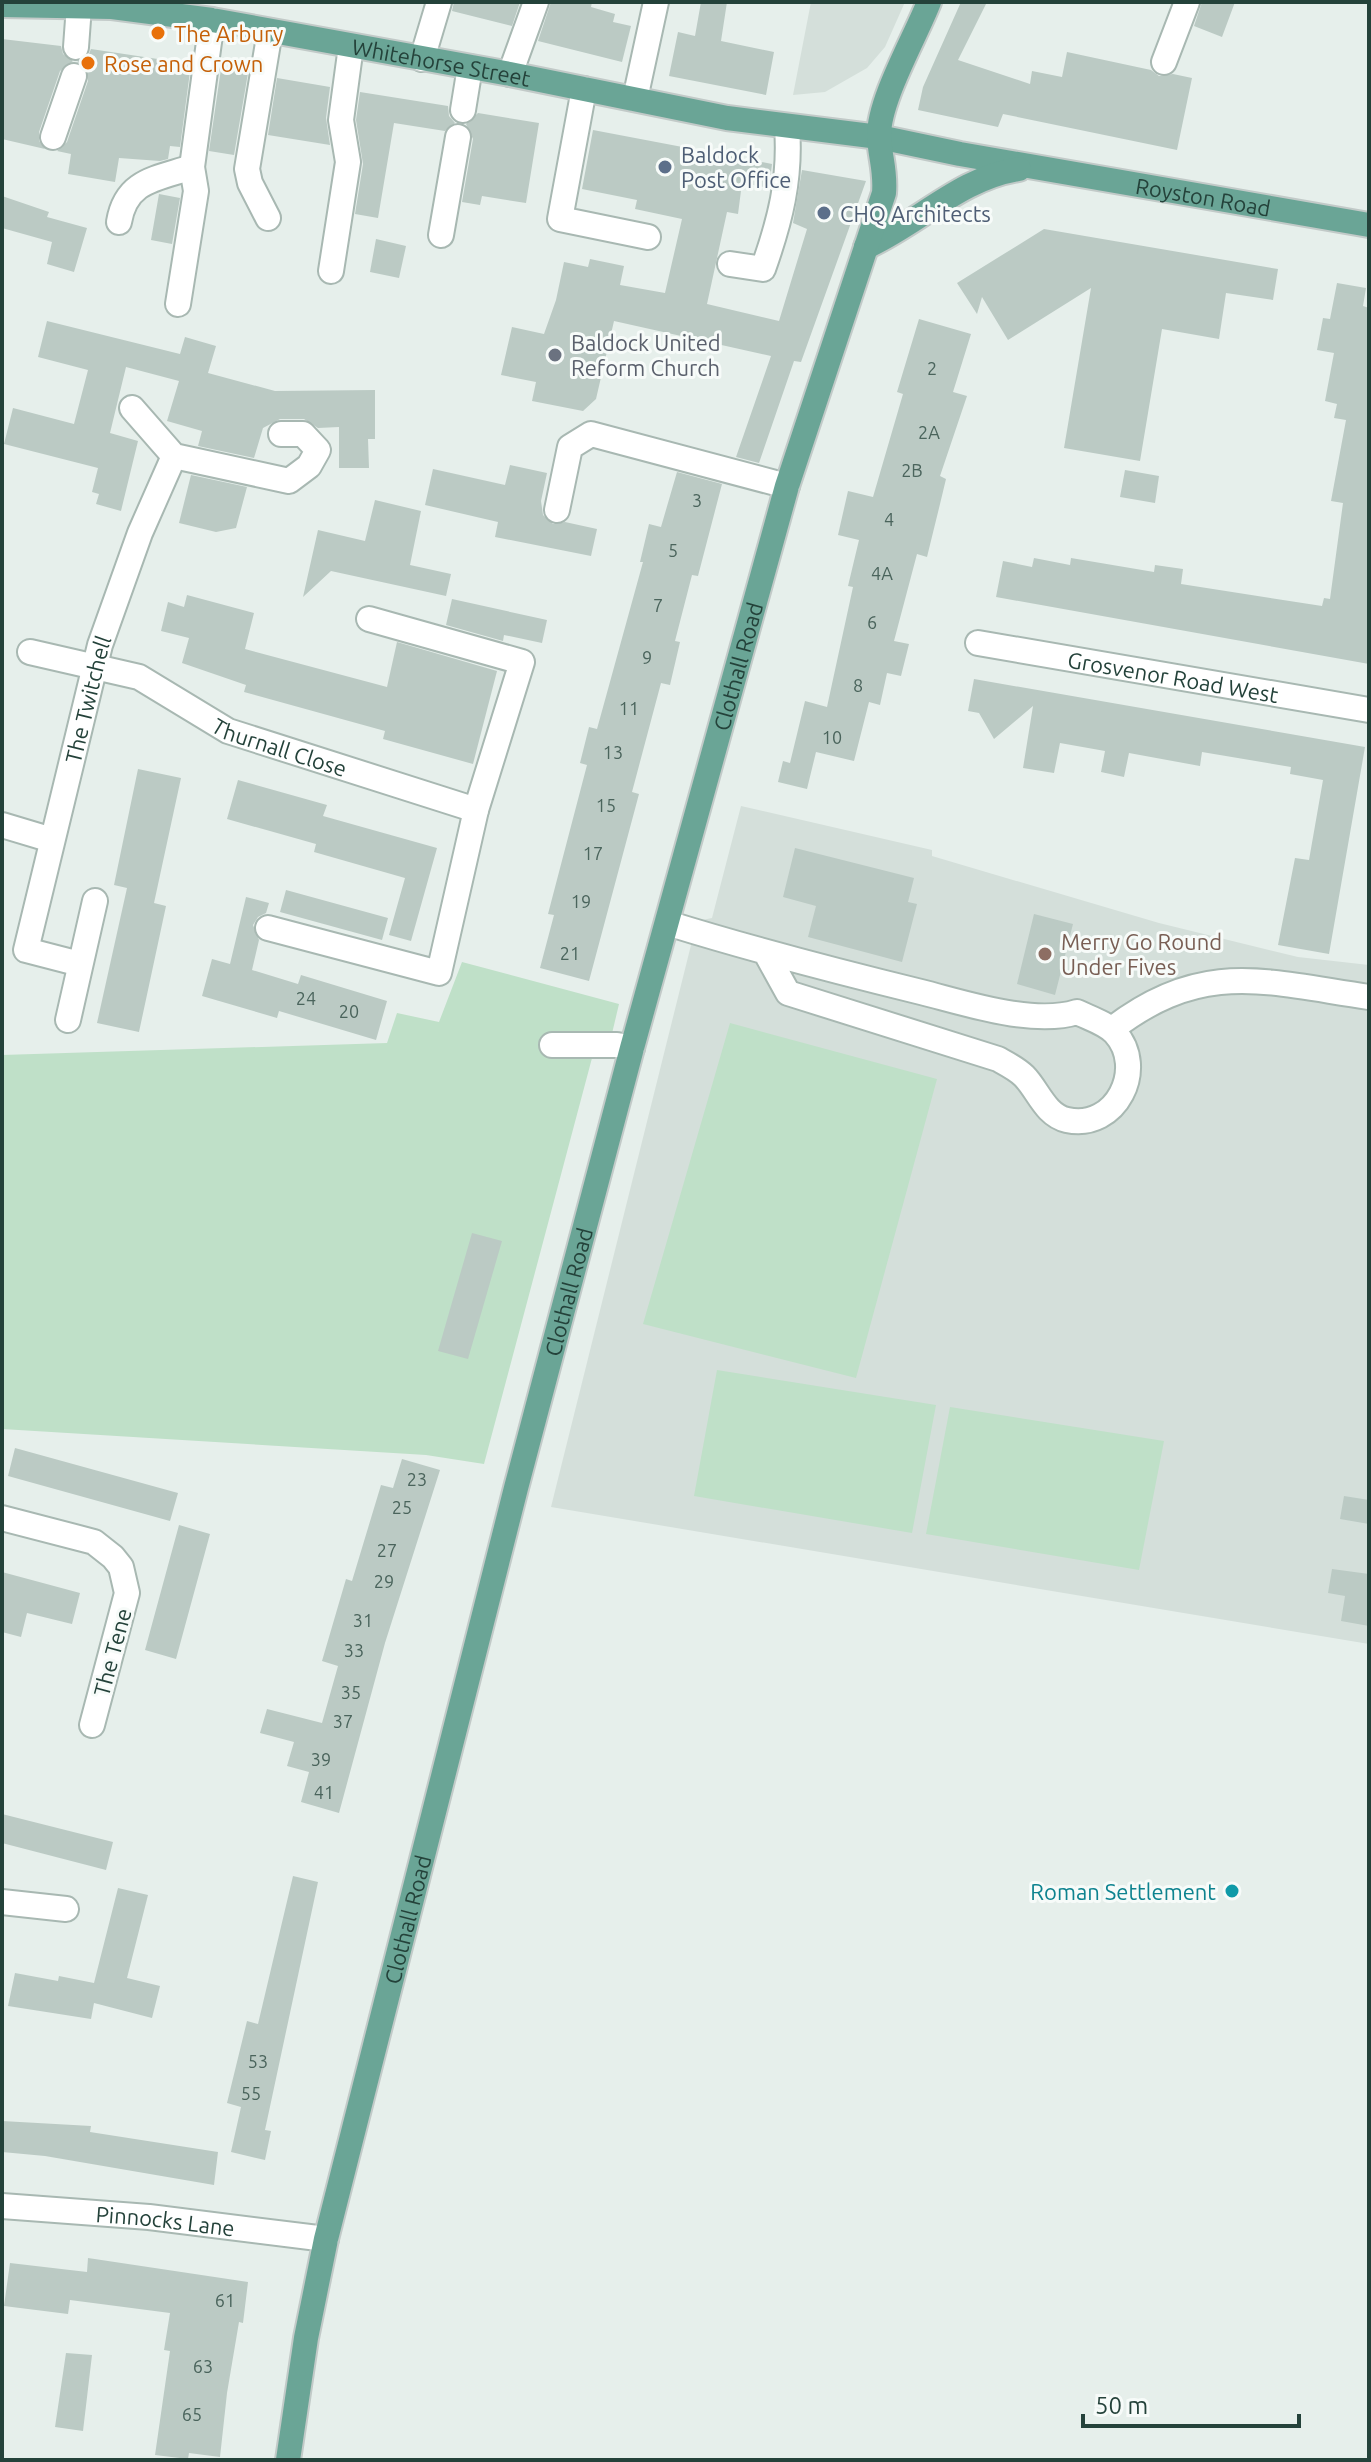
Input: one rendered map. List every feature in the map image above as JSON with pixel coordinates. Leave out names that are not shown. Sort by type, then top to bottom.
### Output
[{"type":"main road","points":[[879,137],[883,108],[929,2]]},
{"type":"main road","name":"Whitehorse Street","points":[[2,5],[112,4],[510,74],[787,127],[879,137]]},
{"type":"main road","name":"Royston Road","points":[[879,137],[1369,225]]},
{"type":"main road","name":"Clothall Road","points":[[288,2460],[306,2338],[326,2239],[516,1488],[632,1048],[787,486],[884,193],[886,168],[879,137]]},
{"type":"main road","name":"Royston Road","points":[[866,247],[890,236],[960,189],[999,172],[1038,166]]},
{"type":"street","points":[[422,59],[439,2]]},
{"type":"street","points":[[510,74],[536,2]]},
{"type":"street","points":[[635,99],[656,2]]},
{"type":"street","points":[[1164,62],[1187,2]]},
{"type":"street","points":[[76,47],[79,6]]},
{"type":"street","points":[[178,304],[196,191],[192,167],[212,20]]},
{"type":"street","points":[[268,218],[250,183],[247,169],[270,31]]},
{"type":"street","points":[[331,271],[348,162],[341,120],[351,46]]},
{"type":"street","points":[[463,110],[470,67]]},
{"type":"street","points":[[53,137],[74,76]]},
{"type":"street","points":[[584,89],[560,219],[648,237]]},
{"type":"street","points":[[730,264],[763,269],[782,217],[790,162],[787,127]]},
{"type":"street","points":[[441,235],[458,137]]},
{"type":"street","points":[[119,222],[122,204],[133,190],[192,167]]},
{"type":"street","points":[[132,408],[174,456],[289,481],[309,466],[318,450],[303,434],[281,434]]},
{"type":"street","points":[[557,510],[570,447],[591,434],[787,486]]},
{"type":"street","name":"The Twitchell","points":[[80,964],[26,950],[94,668],[140,533],[174,456]]},
{"type":"street","points":[[268,928],[439,973],[476,810],[522,662],[369,619]]},
{"type":"street","name":"Grosvenor Road West","points":[[978,643],[1369,710]]},
{"type":"street","name":"Thurnall Close","points":[[30,652],[155,685],[228,731],[476,810]]},
{"type":"street","points":[[2,825],[52,840]]},
{"type":"street","points":[[68,1020],[95,901]]},
{"type":"street","points":[[667,923],[767,955],[998,1011],[1061,1017],[1077,1012],[1112,1029],[1121,1040],[1128,1063],[1124,1095],[1102,1117],[1067,1120],[1043,1104],[1021,1073],[998,1059],[788,993],[767,955]]},
{"type":"street","points":[[1112,1029],[1134,1012],[1200,983],[1229,980],[1266,982],[1369,997]]},
{"type":"street","points":[[552,1045],[617,1045],[632,1048]]},
{"type":"street","name":"The Tene","points":[[2,1518],[94,1542],[113,1557],[126,1578],[123,1615],[92,1725]]},
{"type":"street","points":[[2,1902],[66,1909]]},
{"type":"street","name":"Pinnocks Lane","points":[[2,2206],[149,2217],[326,2239]]},
{"type":"shaded area","points":[[811,2],[905,2],[885,47],[867,68],[825,92],[793,95]]},
{"type":"shaded area","points":[[741,806],[932,850],[932,856],[1159,923],[1298,957],[1369,965],[1369,1644],[551,1507],[697,921],[712,918]]},
{"type":"green space","points":[[462,962],[619,1004],[610,1042],[596,1043],[484,1464],[426,1455],[2,1429],[2,1055],[387,1043],[397,1013],[439,1022]]},
{"type":"green space","points":[[730,1023],[937,1079],[856,1378],[643,1324]]},
{"type":"green space","points":[[717,1370],[936,1405],[912,1533],[694,1496]]},
{"type":"green space","points":[[950,1407],[1164,1441],[1139,1570],[926,1534]]},
{"type":"building","points":[[454,2],[520,2],[512,26],[452,11]]},
{"type":"building","points":[[551,2],[592,2],[591,7],[615,14],[613,22],[631,26],[622,62],[538,41]]},
{"type":"building","points":[[701,2],[727,2],[721,41],[774,52],[766,95],[669,76],[678,32],[695,36]]},
{"type":"building","points":[[961,2],[987,2],[958,60],[1030,84],[1032,71],[1062,77],[1067,52],[1151,70],[1159,76],[1173,74],[1192,78],[1177,150],[1003,114],[998,127],[918,110],[923,87]]},
{"type":"building","points":[[1202,2],[1235,2],[1222,37],[1194,26]]},
{"type":"building","points":[[2,39],[61,46],[63,54],[73,61],[60,71],[39,132],[39,141],[45,149],[2,139]]},
{"type":"building","points":[[91,49],[191,64],[180,147],[170,146],[168,159],[160,161],[119,158],[115,182],[68,174],[71,154],[57,151],[67,142],[88,81],[86,67],[77,62],[88,56]]},
{"type":"building","points":[[221,69],[248,73],[234,155],[209,151]]},
{"type":"building","points":[[277,78],[330,87],[326,118],[330,145],[268,135]]},
{"type":"building","points":[[360,92],[448,106],[449,116],[455,123],[445,131],[394,123],[378,218],[355,214],[363,164],[356,120]]},
{"type":"building","points":[[478,113],[539,123],[526,203],[482,196],[480,205],[462,202],[473,139],[466,124]]},
{"type":"building","points":[[593,130],[772,164],[769,188],[742,183],[738,214],[727,212],[707,304],[779,321],[807,229],[793,223],[802,170],[866,181],[801,362],[794,361],[759,463],[736,457],[771,356],[614,321],[596,399],[583,411],[532,401],[536,382],[501,375],[512,327],[544,334],[556,300],[564,262],[588,267],[590,259],[624,266],[620,285],[665,293],[682,219],[635,209],[637,200],[582,189]]},
{"type":"building","points":[[159,194],[180,198],[172,244],[151,240]]},
{"type":"building","points":[[2,196],[49,212],[47,217],[87,228],[74,272],[47,264],[52,242],[2,228]]},
{"type":"building","points":[[1044,229],[1278,269],[1273,300],[1226,293],[1219,339],[1162,329],[1140,461],[1064,448],[1091,288],[1008,340],[982,297],[977,314],[957,283]]},
{"type":"building","points":[[376,239],[406,246],[399,278],[370,272]]},
{"type":"building","points":[[1337,283],[1366,288],[1363,306],[1369,308],[1369,664],[996,597],[1003,561],[1032,567],[1034,558],[1070,565],[1071,558],[1154,572],[1155,565],[1183,569],[1181,584],[1322,606],[1324,598],[1330,599],[1343,503],[1331,501],[1346,420],[1334,418],[1337,404],[1325,401],[1334,353],[1317,350],[1323,318],[1330,319]]},
{"type":"building","points":[[919,319],[971,334],[953,392],[967,396],[940,476],[946,479],[927,557],[917,554],[894,641],[909,644],[901,676],[887,673],[880,705],[869,702],[854,761],[816,752],[807,789],[778,782],[783,761],[790,763],[805,701],[827,707],[853,587],[848,586],[859,540],[838,535],[848,491],[873,497],[903,394],[897,392]]},
{"type":"building","points":[[47,321],[180,354],[185,337],[216,346],[208,373],[275,391],[375,390],[375,439],[368,439],[369,468],[339,468],[339,427],[318,428],[304,419],[280,419],[263,428],[254,458],[198,446],[202,431],[167,421],[179,381],[126,367],[110,433],[138,441],[121,511],[96,504],[99,494],[92,492],[98,468],[4,444],[13,408],[74,424],[88,370],[38,357]]},
{"type":"building","points":[[510,465],[547,473],[541,501],[543,515],[553,524],[565,522],[597,529],[591,556],[495,537],[498,522],[425,505],[433,469],[505,485]]},
{"type":"building","points":[[1125,470],[1159,476],[1155,503],[1120,497]]},
{"type":"building","points":[[677,472],[722,484],[698,576],[692,575],[675,641],[680,642],[670,685],[661,683],[632,792],[639,794],[589,981],[540,968],[554,915],[548,914],[587,765],[580,763],[589,727],[597,729],[643,562],[640,562],[649,524],[661,527]]},
{"type":"building","points":[[191,475],[247,487],[236,528],[216,532],[179,523]]},
{"type":"building","points":[[375,500],[421,511],[410,565],[451,574],[446,596],[331,571],[303,597],[318,530],[365,541]]},
{"type":"building","points":[[187,595],[254,613],[245,649],[387,687],[397,642],[497,671],[473,764],[383,739],[385,731],[244,692],[246,685],[182,663],[189,638],[161,631],[168,602],[184,607]]},
{"type":"building","points":[[452,599],[547,620],[542,643],[504,635],[503,641],[446,625]]},
{"type":"building","points":[[974,679],[1365,747],[1329,954],[1278,945],[1295,858],[1309,860],[1323,780],[1290,774],[1291,767],[1202,752],[1200,766],[1129,753],[1124,777],[1101,772],[1105,751],[1060,743],[1054,773],[1023,768],[1033,706],[994,739],[979,713],[968,711]]},
{"type":"building","points":[[138,769],[181,778],[154,903],[166,906],[139,1032],[97,1023],[127,888],[114,885]]},
{"type":"building","points":[[238,780],[327,805],[323,816],[437,848],[411,941],[389,935],[405,878],[314,852],[316,844],[227,819]]},
{"type":"building","points":[[795,848],[914,878],[908,902],[917,904],[902,962],[808,937],[816,906],[783,897]]},
{"type":"building","points":[[286,890],[388,918],[382,940],[280,912]]},
{"type":"building","points":[[246,897],[269,903],[266,913],[258,917],[253,925],[259,940],[252,970],[298,984],[301,975],[387,1001],[376,1040],[279,1011],[277,1018],[202,996],[212,959],[230,964]]},
{"type":"building","name":"Merry Go Round Under Fives","points":[[1034,914],[1073,924],[1055,995],[1017,984]]},
{"type":"building","points":[[472,1233],[502,1241],[468,1359],[438,1351]]},
{"type":"building","points":[[15,1448],[178,1493],[170,1521],[8,1476]]},
{"type":"building","points":[[402,1459],[440,1470],[385,1643],[339,1813],[301,1802],[309,1772],[287,1766],[294,1742],[260,1733],[267,1709],[322,1723],[338,1666],[322,1661],[346,1579],[352,1581],[381,1485],[393,1488]]},
{"type":"building","points":[[1344,1496],[1369,1500],[1369,1524],[1340,1519]]},
{"type":"building","points":[[179,1525],[210,1534],[176,1659],[145,1650]]},
{"type":"building","points":[[1332,1569],[1369,1574],[1369,1626],[1341,1621],[1345,1596],[1328,1593]]},
{"type":"building","points":[[2,1572],[80,1593],[72,1624],[27,1613],[21,1637],[2,1632]]},
{"type":"building","points":[[2,1814],[113,1842],[106,1870],[2,1843]]},
{"type":"building","points":[[293,1876],[318,1882],[265,2130],[271,2131],[265,2160],[231,2152],[241,2107],[227,2103],[247,2021],[258,2024]]},
{"type":"building","points":[[118,1888],[148,1895],[127,1978],[160,1986],[152,2018],[94,2003],[91,2019],[8,2006],[15,1973],[58,1981],[59,1976],[94,1983]]},
{"type":"building","points":[[2,2121],[91,2126],[90,2132],[218,2152],[214,2185],[45,2156],[2,2152]]},
{"type":"building","points":[[88,2258],[248,2282],[243,2323],[239,2322],[227,2393],[220,2457],[189,2453],[188,2459],[155,2455],[170,2351],[164,2350],[170,2313],[70,2300],[68,2314],[4,2306],[10,2263],[87,2272]]},
{"type":"building","points":[[66,2353],[92,2355],[83,2431],[55,2427]]},
{"type":"place","name":"The Arbury","points":[[158,33]]},
{"type":"place","name":"Rose and Crown","points":[[88,63]]},
{"type":"place","name":"Baldock Post Office","points":[[665,167]]},
{"type":"place","name":"CHQ Architects","points":[[824,213]]},
{"type":"place","name":"Baldock United Reform Church","points":[[555,355]]},
{"type":"place","name":"Merry Go Round Under Fives","points":[[1045,954]]},
{"type":"place","name":"Roman Settlement","points":[[1232,1891]]}]
